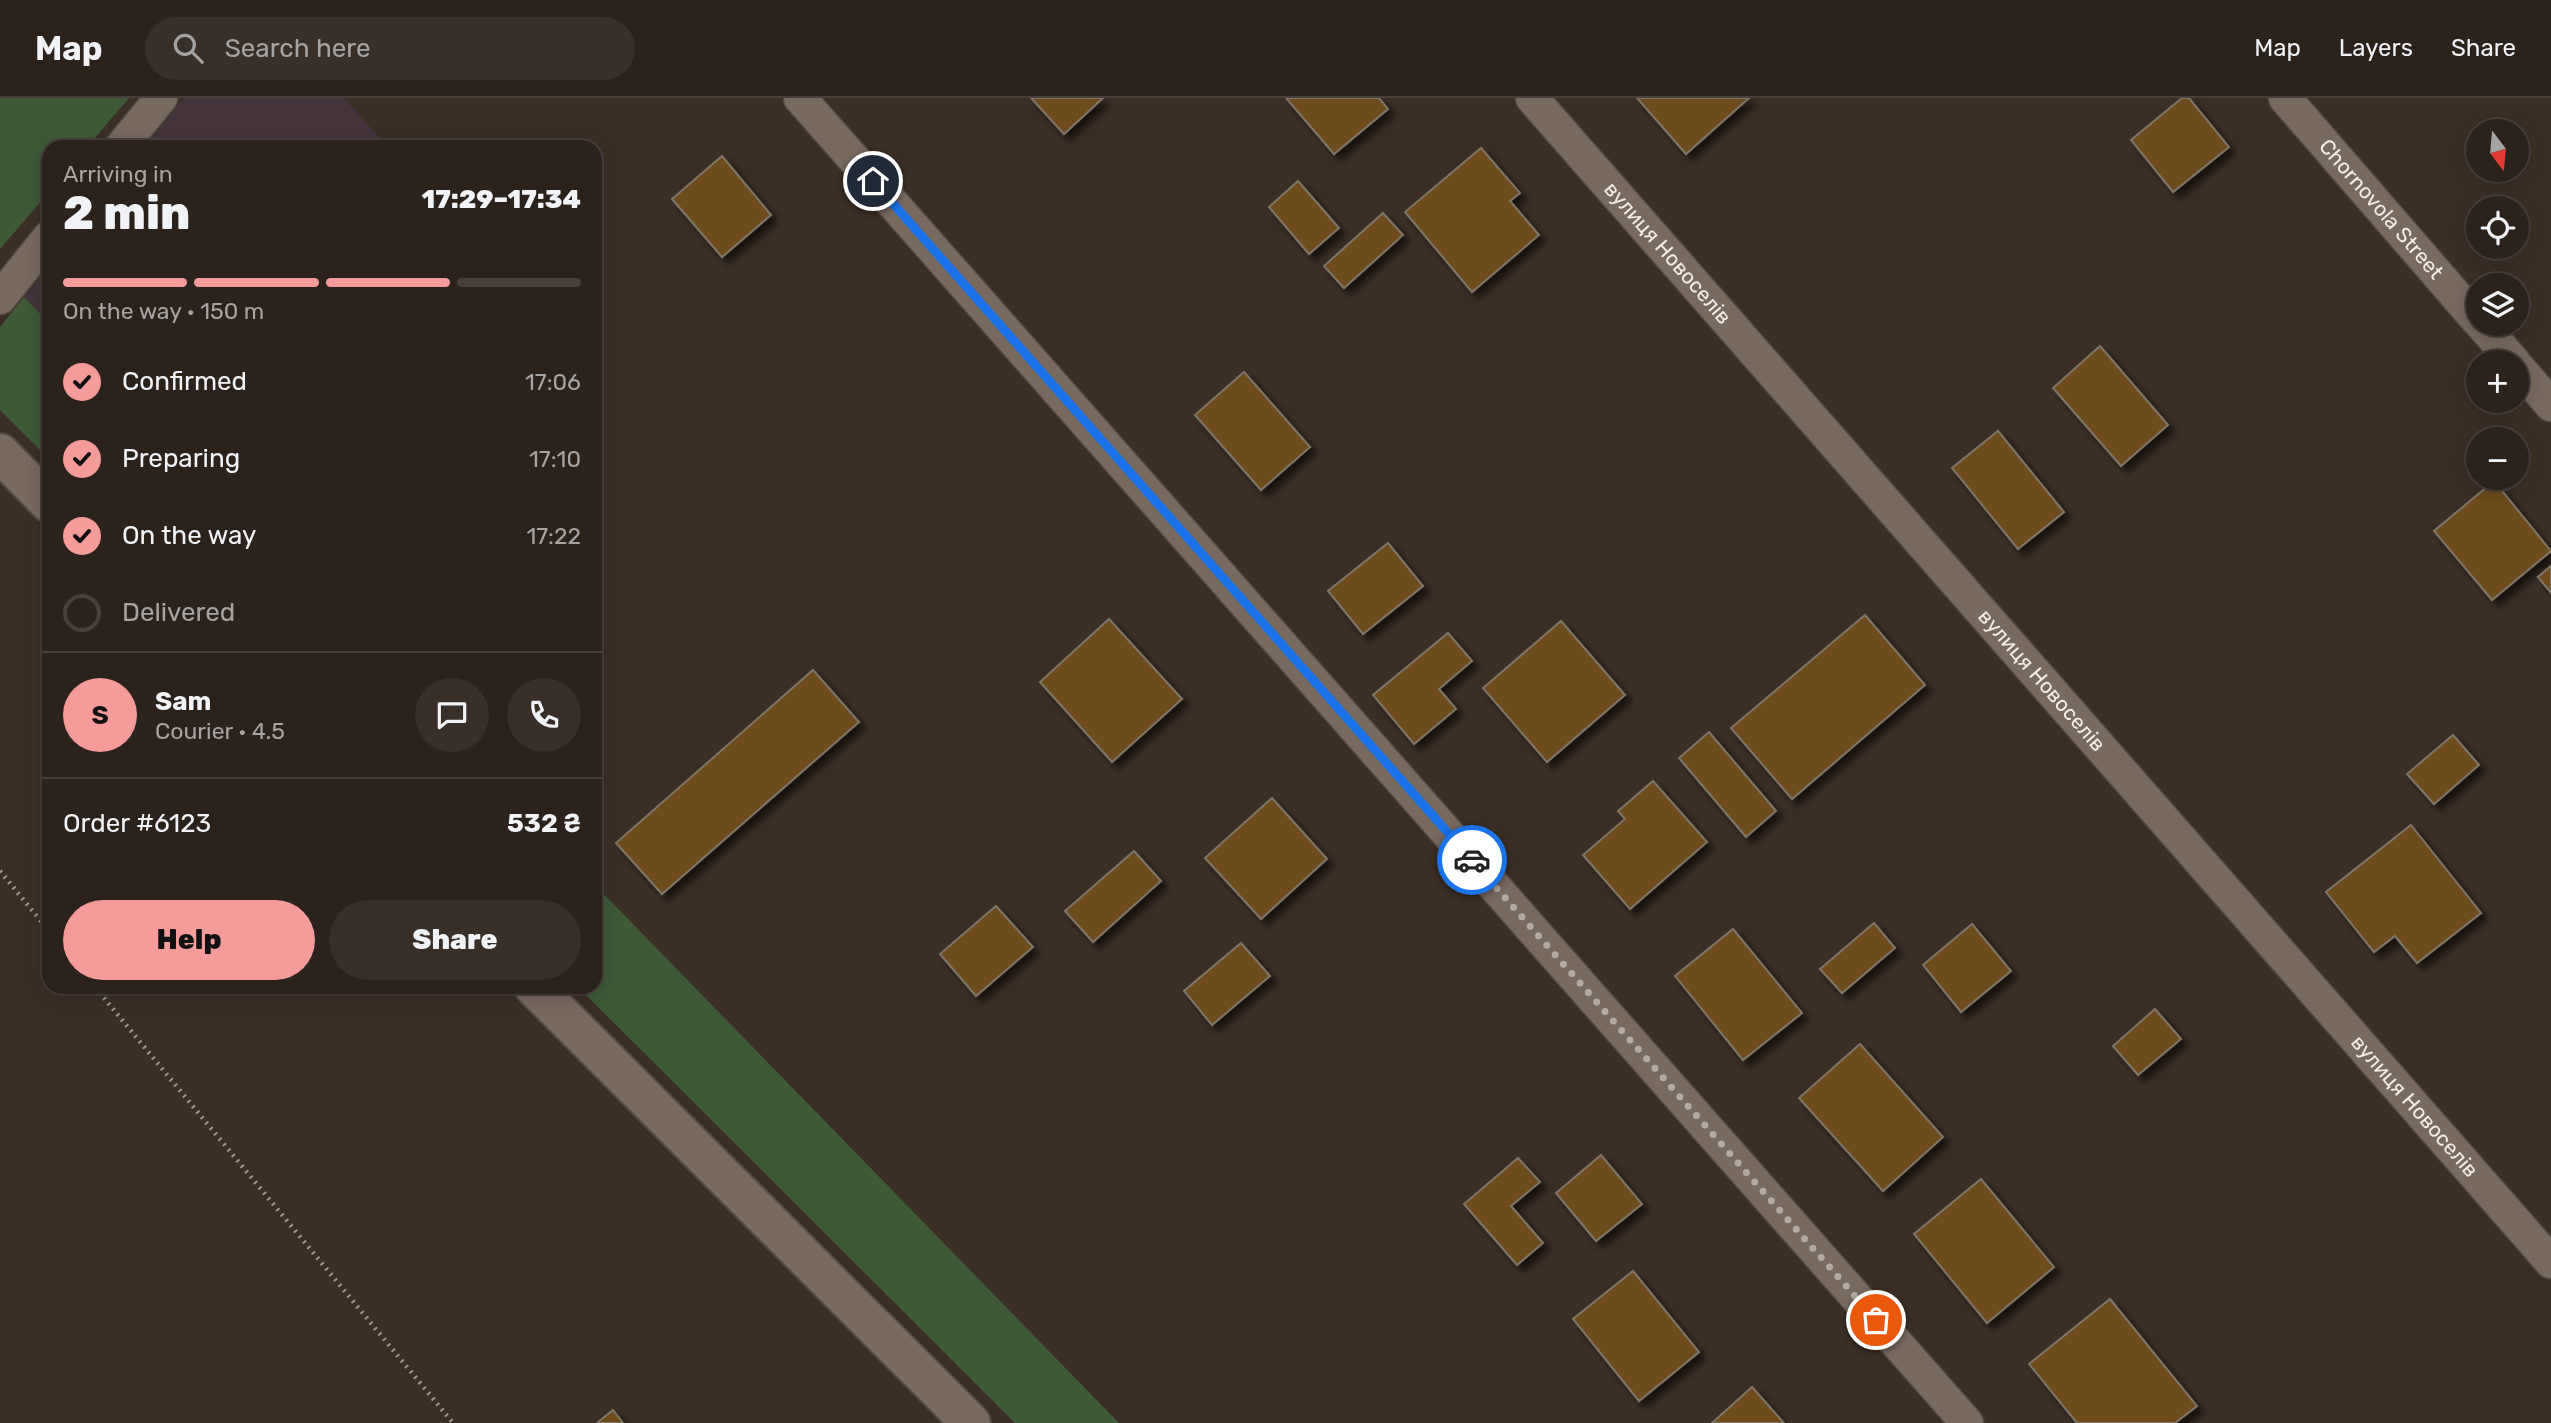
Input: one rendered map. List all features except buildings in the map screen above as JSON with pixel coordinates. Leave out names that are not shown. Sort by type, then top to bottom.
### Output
[{"type":"street","points":[[127,140],[161,98]]},
{"type":"street","points":[[800,98],[1967,1423]]},
{"type":"street","name":"вулиця Новоселів","points":[[1532,98],[2551,1262]]},
{"type":"street","name":"Chornovola Street","points":[[2285,98],[2466,307]]},
{"type":"street","points":[[0,298],[42,246]]},
{"type":"street","name":"Chornovola Street","points":[[2491,336],[2503,350]]},
{"type":"street","name":"Chornovola Street","points":[[2529,380],[2551,405]]},
{"type":"street","points":[[0,453],[42,496]]},
{"type":"street","points":[[541,994],[971,1423]]},
{"type":"path","points":[[0,872],[42,923]]},
{"type":"path","points":[[101,994],[453,1423]]},
{"type":"shaded area","points":[[184,98],[344,98],[382,140],[151,140]]},
{"type":"shaded area","points":[[42,275],[42,316],[24,297]]},
{"type":"green space","points":[[0,98],[129,98],[93,140],[42,140],[42,200],[0,249]]},
{"type":"green space","points":[[24,297],[42,316],[42,452],[0,410],[0,327]]},
{"type":"green space","points":[[602,892],[1119,1423],[1015,1423],[585,994],[602,994]]},
{"type":"way so far","points":[[1472,860],[1876,1320]]},
{"type":"route","points":[[873,181],[1472,860]]}]
